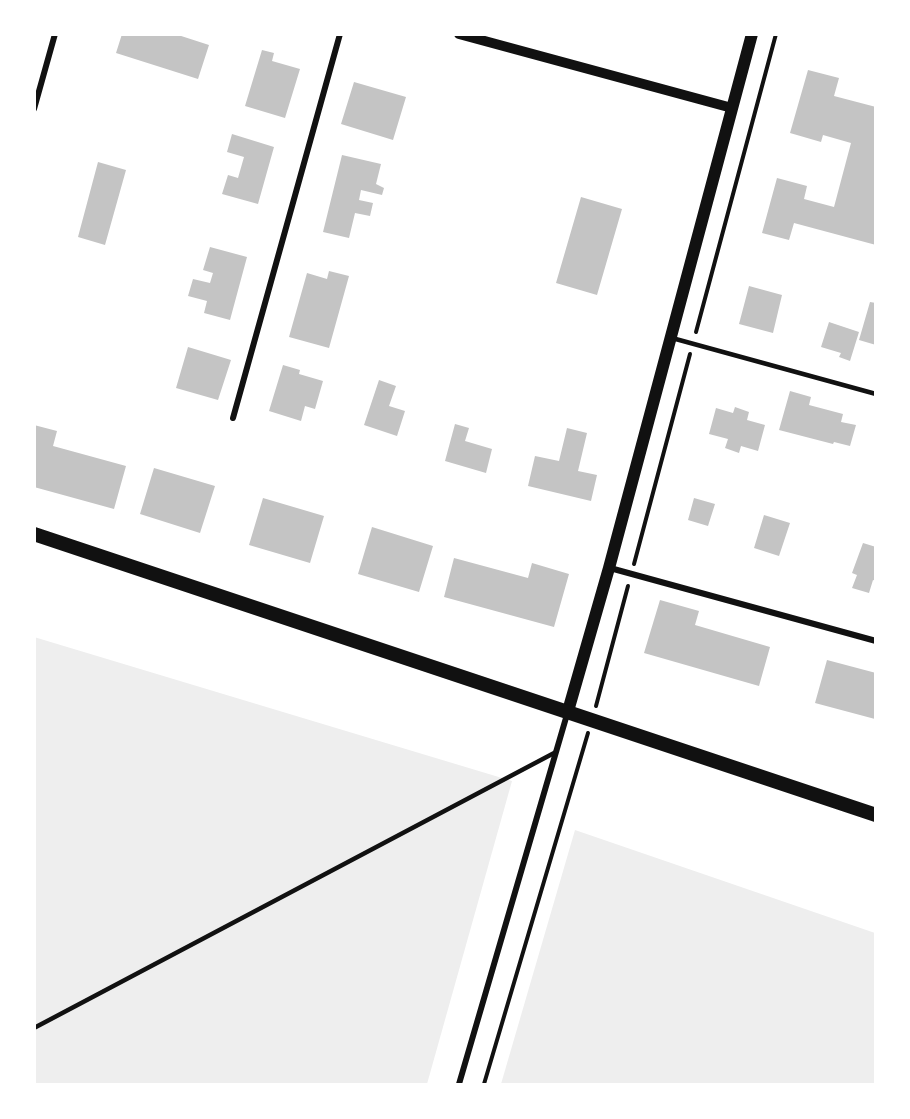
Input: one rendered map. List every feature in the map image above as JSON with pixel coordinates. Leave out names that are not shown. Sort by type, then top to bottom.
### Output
[{"type":"main road","points":[[568,711],[609,568],[752,34]]},
{"type":"main road","points":[[34,534],[876,814]]},
{"type":"street","points":[[34,109],[55,34]]},
{"type":"street","points":[[233,418],[340,34]]},
{"type":"street","points":[[459,34],[732,108]]},
{"type":"street","points":[[609,568],[876,641]]},
{"type":"street","points":[[459,1084],[568,711]]},
{"type":"lane","points":[[670,337],[876,394]]},
{"type":"lane","points":[[34,1029],[556,752]]},
{"type":"shaded area","points":[[34,637],[512,781],[427,1084],[35,1084]]},
{"type":"shaded area","points":[[575,830],[875,933],[875,1084],[501,1084]]},
{"type":"building","points":[[122,34],[175,34],[209,45],[198,79],[116,53]]},
{"type":"building","points":[[262,50],[274,53],[272,61],[300,69],[285,118],[245,106]]},
{"type":"building","points":[[808,70],[839,78],[834,96],[876,107],[876,245],[794,223],[789,240],[762,233],[777,178],[807,186],[804,199],[834,207],[851,143],[823,135],[821,142],[790,133]]},
{"type":"building","points":[[354,82],[406,97],[393,140],[341,124]]},
{"type":"building","points":[[232,134],[274,147],[258,204],[222,194],[228,175],[238,178],[244,157],[227,152]]},
{"type":"building","points":[[342,155],[381,164],[376,184],[384,188],[382,195],[361,190],[359,200],[373,203],[370,216],[355,213],[349,238],[323,232]]},
{"type":"building","points":[[98,162],[126,170],[105,245],[78,237]]},
{"type":"building","points":[[581,197],[622,209],[597,295],[556,283]]},
{"type":"building","points":[[210,247],[247,257],[230,320],[204,313],[207,301],[188,296],[193,279],[210,283],[213,273],[203,270]]},
{"type":"building","points":[[329,271],[349,276],[329,348],[289,337],[307,273],[327,279]]},
{"type":"building","points":[[749,286],[782,295],[773,333],[739,324]]},
{"type":"building","points":[[870,302],[876,303],[876,345],[859,340]]},
{"type":"building","points":[[829,322],[859,332],[850,361],[839,357],[841,353],[821,347]]},
{"type":"building","points":[[188,347],[231,360],[218,400],[176,388]]},
{"type":"building","points":[[283,365],[300,370],[299,374],[323,381],[315,409],[305,406],[301,421],[269,411]]},
{"type":"building","points":[[379,380],[396,386],[389,406],[405,411],[397,436],[364,425]]},
{"type":"building","points":[[790,391],[811,397],[809,405],[843,414],[841,422],[856,425],[850,446],[779,430]]},
{"type":"building","points":[[735,407],[749,412],[747,420],[765,425],[758,451],[741,446],[739,453],[725,448],[728,439],[709,434],[716,408],[733,413]]},
{"type":"building","points":[[455,424],[469,428],[465,441],[492,449],[486,473],[445,461]]},
{"type":"building","points":[[34,425],[57,431],[53,446],[126,466],[114,509],[34,487]]},
{"type":"building","points":[[567,428],[587,433],[578,471],[597,475],[591,501],[528,486],[535,456],[559,461]]},
{"type":"building","points":[[154,468],[215,486],[200,533],[140,514]]},
{"type":"building","points":[[263,498],[324,516],[310,563],[249,545]]},
{"type":"building","points":[[694,498],[715,504],[708,526],[688,520]]},
{"type":"building","points":[[764,515],[790,523],[779,556],[754,548]]},
{"type":"building","points":[[372,527],[433,546],[419,592],[358,574]]},
{"type":"building","points":[[863,543],[876,547],[876,581],[873,580],[869,593],[852,588],[857,575],[852,573]]},
{"type":"building","points":[[454,558],[528,578],[532,563],[569,574],[554,627],[444,597]]},
{"type":"building","points":[[660,600],[699,611],[695,625],[770,647],[759,686],[644,653]]},
{"type":"building","points":[[827,660],[876,673],[875,719],[815,703]]}]
